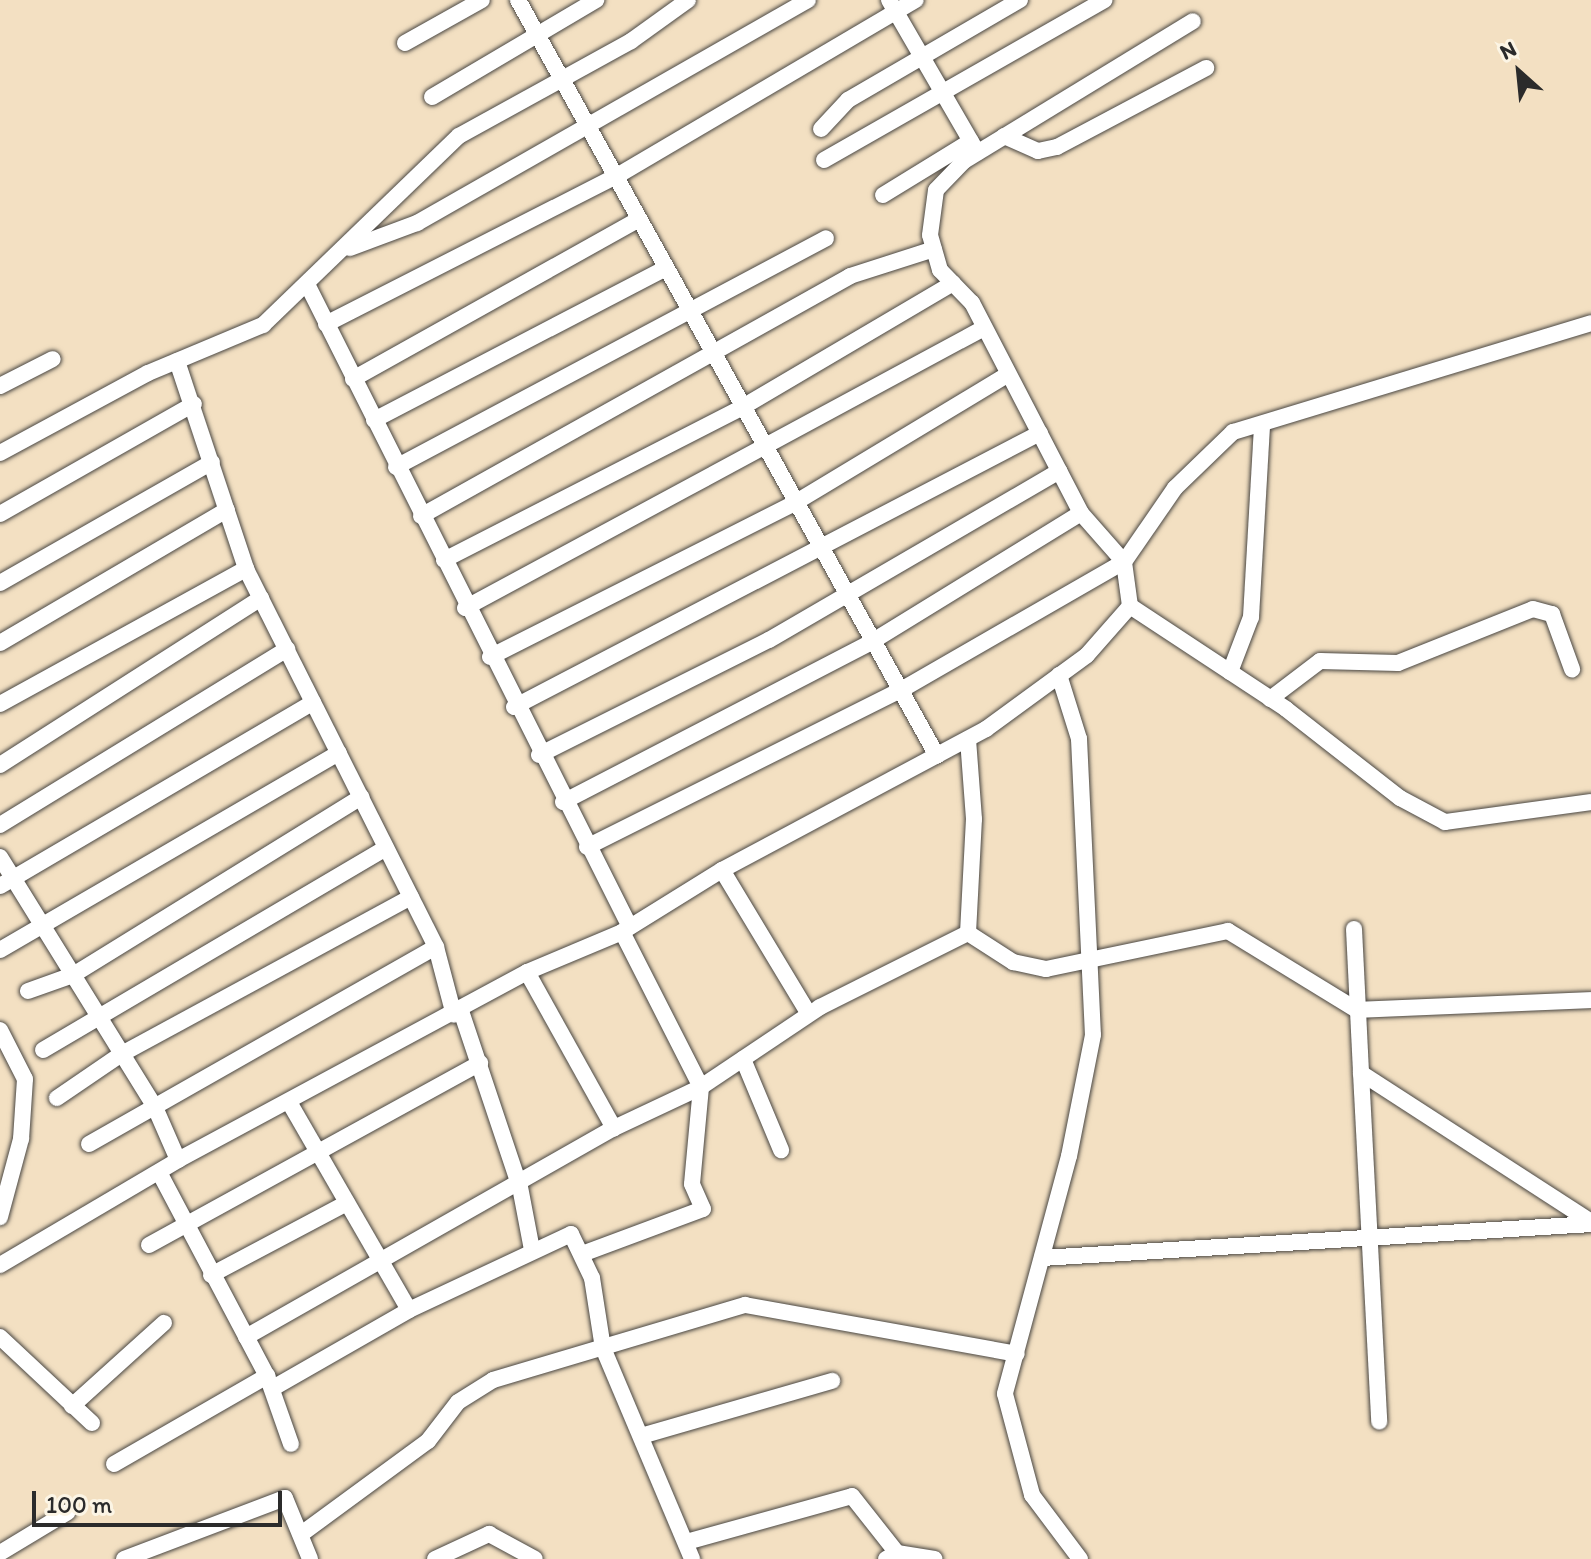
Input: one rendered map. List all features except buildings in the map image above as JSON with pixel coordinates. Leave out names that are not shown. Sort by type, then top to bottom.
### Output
[{"type":"street","points":[[405,43],[482,0]]},
{"type":"street","points":[[518,0],[692,315],[764,453],[937,756]]},
{"type":"street","points":[[432,97],[596,0]]},
{"type":"street","points":[[0,453],[177,361],[263,325],[349,248],[459,136],[562,80],[688,0]]},
{"type":"street","points":[[349,248],[417,223],[586,123],[808,0]]},
{"type":"street","points":[[326,324],[615,177],[892,5],[916,0]]},
{"type":"street","points":[[821,129],[848,100],[1020,0]]},
{"type":"street","points":[[824,160],[1105,0]]},
{"type":"street","points":[[892,5],[974,147]]},
{"type":"street","points":[[883,195],[974,147],[1004,136],[1193,21]]},
{"type":"street","points":[[1004,136],[1038,151],[1057,147],[1206,68]]},
{"type":"street","points":[[974,147],[936,190],[934,249],[984,328],[1081,513],[1124,562],[1130,606],[1270,699],[1400,798],[1445,822],[1591,802]]},
{"type":"street","points":[[353,379],[639,219]]},
{"type":"street","points":[[396,467],[692,315],[826,238]]},
{"type":"street","points":[[421,516],[715,358],[850,276],[934,249]]},
{"type":"street","points":[[374,420],[666,268]]},
{"type":"street","points":[[444,560],[741,408],[953,283]]},
{"type":"street","points":[[308,286],[514,707],[587,847],[701,1087],[692,1184],[703,1209],[582,1254]]},
{"type":"street","points":[[587,847],[901,690],[1124,562],[1175,488],[1233,432],[1591,323]]},
{"type":"street","points":[[465,608],[764,453],[984,328]]},
{"type":"street","points":[[0,386],[53,359]]},
{"type":"street","points":[[177,361],[194,404],[246,569],[436,947],[458,1013],[480,1063],[520,1187],[532,1250]]},
{"type":"street","points":[[490,657],[793,504],[1007,375]]},
{"type":"street","points":[[0,514],[194,404]]},
{"type":"street","points":[[1230,672],[1251,617],[1262,424]]},
{"type":"street","points":[[514,707],[1040,433]]},
{"type":"street","points":[[0,583],[212,462]]},
{"type":"street","points":[[539,755],[847,597],[1059,471]]},
{"type":"street","points":[[0,643],[227,510]]},
{"type":"street","points":[[563,802],[873,641],[1081,513]]},
{"type":"street","points":[[0,704],[246,569]]},
{"type":"street","points":[[0,765],[261,598]]},
{"type":"street","points":[[0,1265],[178,1160],[458,1013],[527,972],[626,930],[722,870],[968,739],[1059,675],[1130,606]]},
{"type":"street","points":[[1270,699],[1320,661],[1398,663],[1533,609],[1552,614],[1572,669]]},
{"type":"street","points":[[0,825],[287,649]]},
{"type":"street","points":[[1059,675],[1079,739],[1093,964],[1093,1035],[1042,1258],[1005,1394],[1014,1446],[1032,1495],[1080,1559]]},
{"type":"street","points":[[6,883],[313,702]]},
{"type":"street","points":[[968,739],[974,819],[968,933]]},
{"type":"street","points":[[0,950],[339,753]]},
{"type":"street","points":[[28,991],[73,975],[361,797]]},
{"type":"street","points":[[43,1050],[101,1019],[386,848]]},
{"type":"street","points":[[0,857],[6,883],[44,926],[120,1055],[154,1105],[178,1160]]},
{"type":"street","points":[[722,870],[809,1014]]},
{"type":"street","points":[[57,1098],[120,1055],[411,897]]},
{"type":"street","points":[[1354,929],[1379,1422]]},
{"type":"street","points":[[968,933],[1013,962],[1046,969],[1093,964],[1228,931],[1357,1010],[1591,1000]]},
{"type":"street","points":[[246,1337],[383,1265],[520,1187],[614,1128],[701,1087],[809,1014],[968,933]]},
{"type":"street","points":[[89,1144],[436,947]]},
{"type":"street","points":[[527,972],[614,1128]]},
{"type":"street","points":[[0,1030],[25,1079],[21,1139],[0,1217]]},
{"type":"street","points":[[743,1059],[781,1150]]},
{"type":"street","points":[[149,1245],[480,1063]]},
{"type":"street","points":[[1361,1073],[1591,1223]]},
{"type":"street","points":[[289,1102],[409,1310]]},
{"type":"street","points":[[159,1172],[270,1382],[291,1444]]},
{"type":"street","points":[[211,1275],[347,1203]]},
{"type":"street","points":[[1042,1258],[1371,1242],[1591,1223]]},
{"type":"street","points":[[114,1464],[409,1310],[571,1234],[582,1254],[603,1348],[690,1541],[692,1559]]},
{"type":"street","points":[[304,1532],[428,1441],[458,1402],[493,1380],[745,1305],[1017,1354]]},
{"type":"street","points":[[72,1406],[164,1323]]},
{"type":"street","points":[[0,1337],[92,1423]]},
{"type":"street","points":[[641,1436],[832,1381]]},
{"type":"street","points":[[690,1541],[852,1496],[892,1556],[935,1559]]},
{"type":"street","points":[[124,1559],[285,1498],[304,1532],[310,1559]]},
{"type":"street","points":[[1,1555],[68,1512]]},
{"type":"street","points":[[435,1559],[489,1534],[535,1559]]}]
